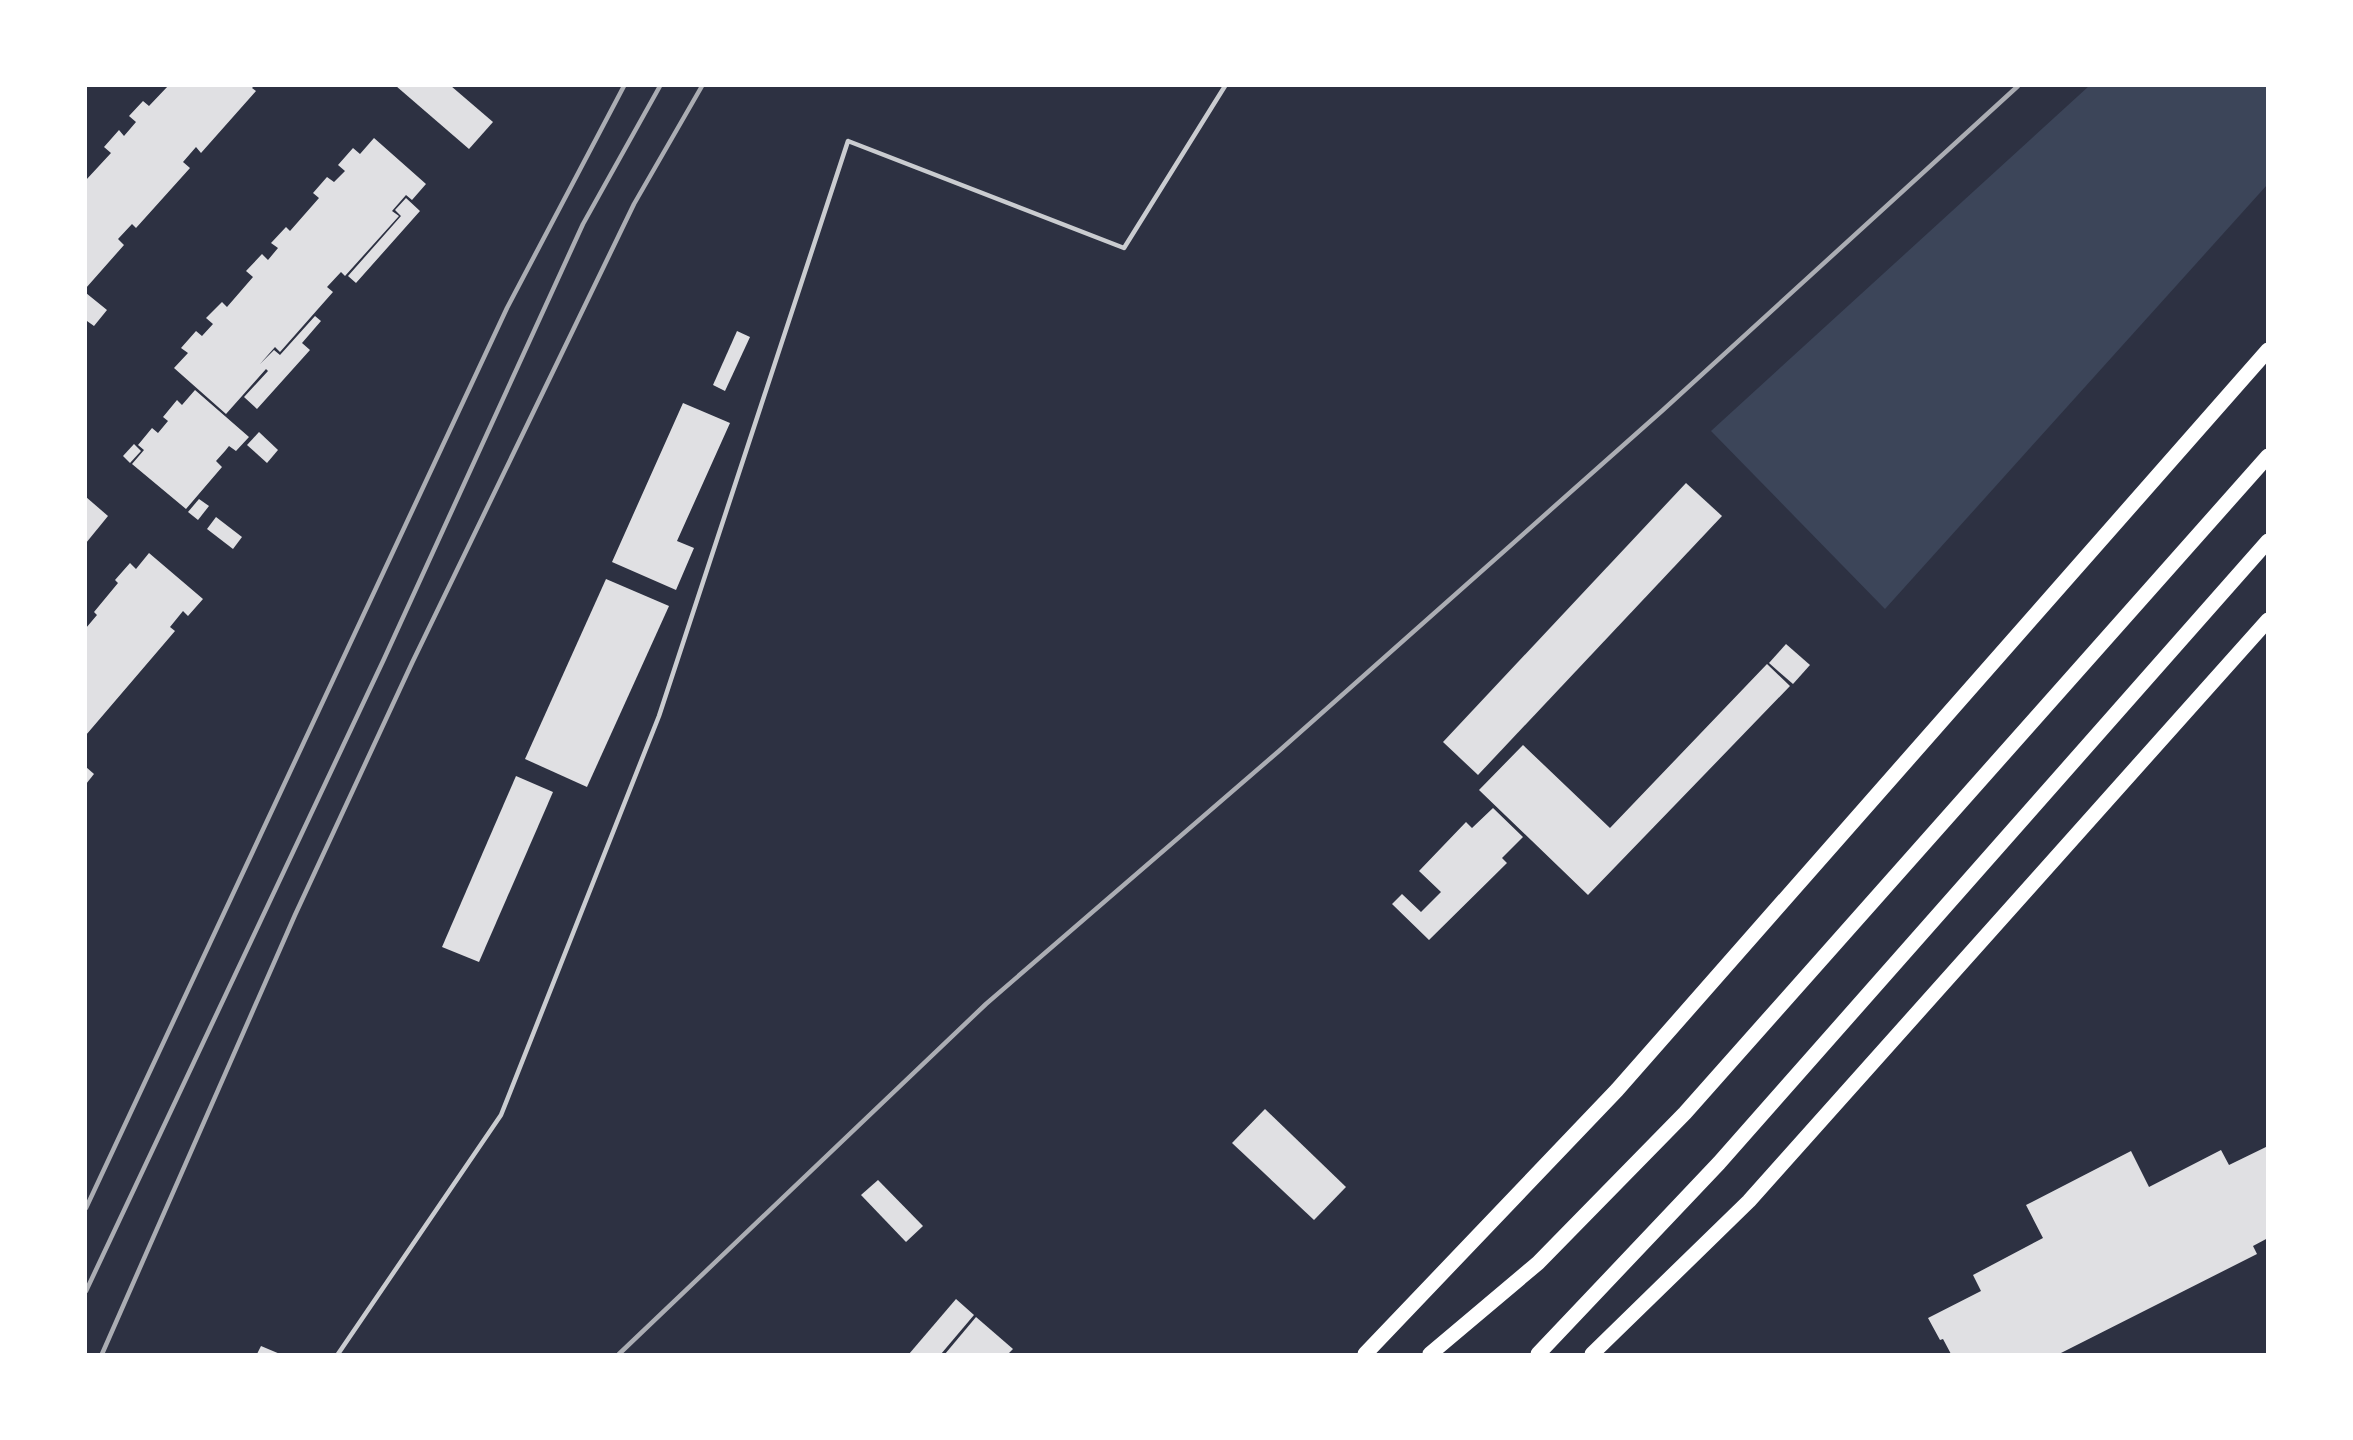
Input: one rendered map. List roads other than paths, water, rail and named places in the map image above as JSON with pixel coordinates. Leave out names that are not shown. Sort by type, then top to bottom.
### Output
[{"type":"main road","points":[[1365,1354],[1617,1090],[2268,350]]},
{"type":"main road","points":[[1430,1354],[1538,1263],[1685,1113],[2268,456]]},
{"type":"main road","points":[[1539,1354],[1719,1163],[2268,541]]},
{"type":"main road","points":[[1592,1354],[1749,1201],[2268,620]]},
{"type":"lane","points":[[338,1354],[501,1115],[659,716],[848,141],[1124,248],[1225,86]]},
{"type":"railway","points":[[86,1208],[507,308],[624,86]]},
{"type":"railway","points":[[86,1291],[384,659],[583,224],[660,86]]},
{"type":"railway","points":[[102,1354],[295,915],[412,663],[634,204],[702,86]]},
{"type":"railway","points":[[619,1354],[986,1004],[1279,751],[1663,410],[2018,86]]}]
